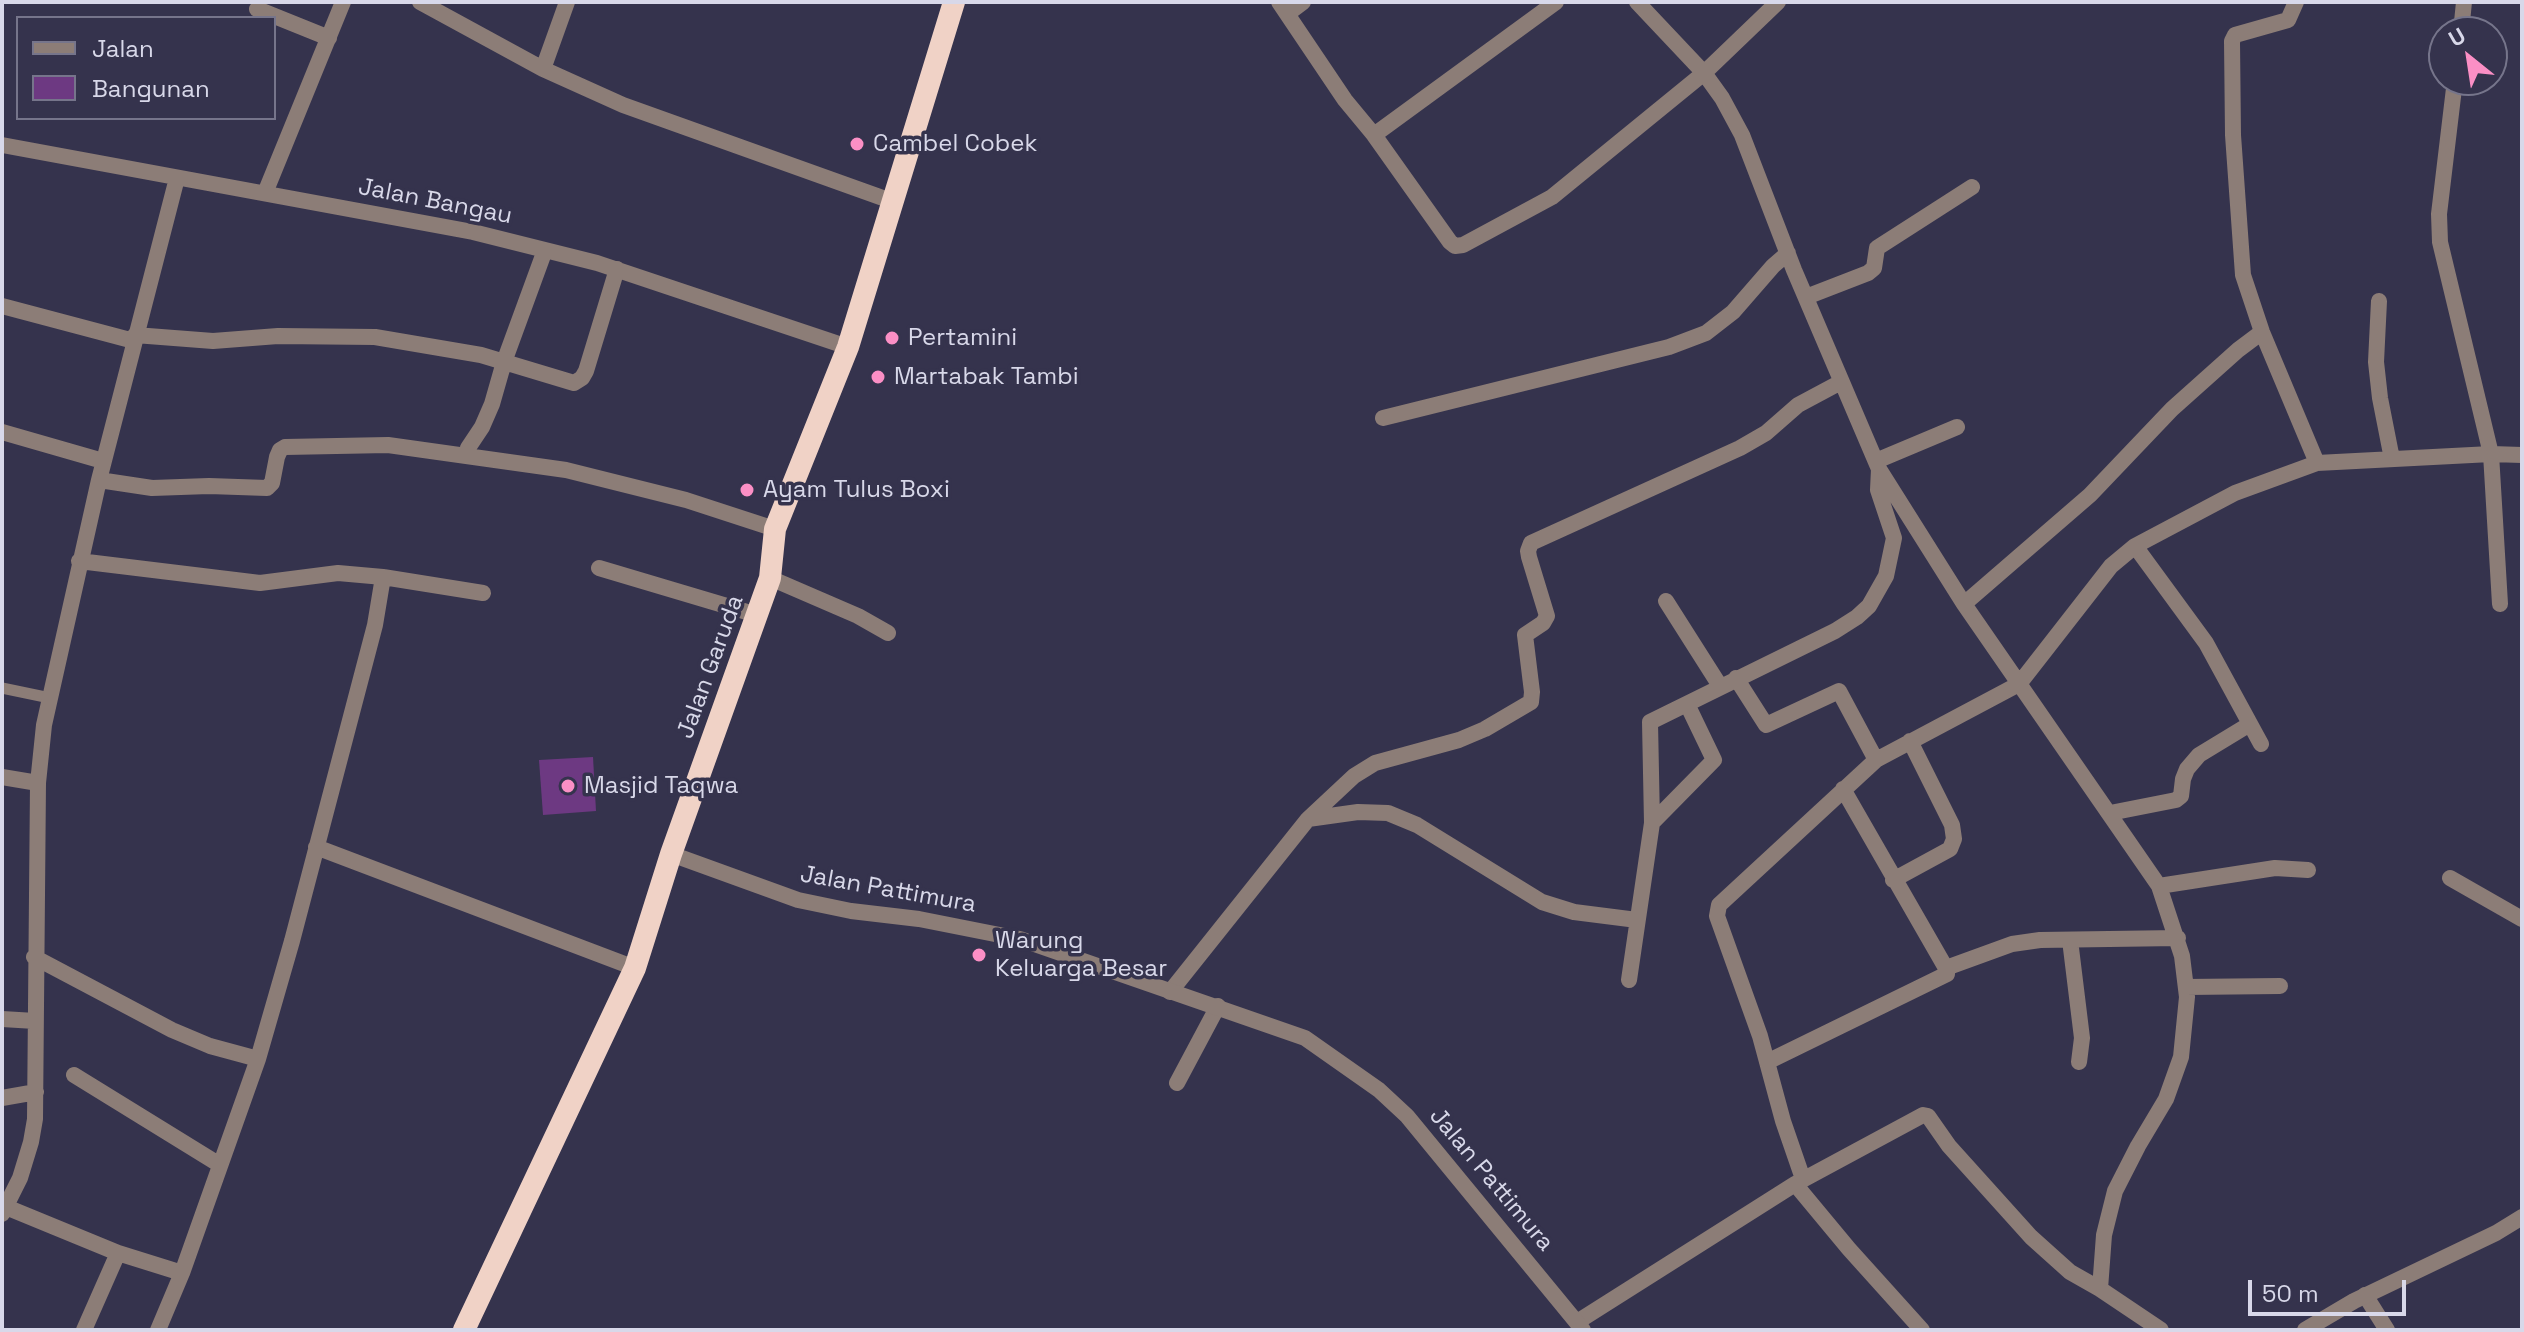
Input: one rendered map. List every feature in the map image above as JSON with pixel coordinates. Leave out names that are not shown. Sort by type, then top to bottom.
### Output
[{"type":"highway","name":"Jalan Garuda","points":[[464,1330],[635,968],[671,854],[770,578],[775,529],[848,347],[954,2]]},
{"type":"street","points":[[265,193],[343,2]]},
{"type":"street","points":[[420,2],[543,69],[623,105],[894,202]]},
{"type":"street","points":[[543,69],[567,2]]},
{"type":"street","points":[[1303,2],[1283,8],[1345,100],[1455,246],[1463,245],[1552,197],[1704,73],[1778,2]]},
{"type":"street","points":[[1374,135],[1556,2]]},
{"type":"street","points":[[1637,2],[1704,73],[1722,98],[1742,135],[1841,382],[1878,465],[1964,604],[2159,886],[2178,938],[2186,987],[2185,1029],[2176,1075],[2115,1191],[2104,1235],[2100,1289]]},
{"type":"street","points":[[2296,2],[2288,20],[2241,31],[2232,41],[2233,135],[2243,275],[2262,332],[2317,463]]},
{"type":"street","points":[[257,9],[274,16]]},
{"type":"street","points":[[276,17],[329,38]]},
{"type":"street","points":[[2453,96],[2439,214],[2440,242],[2491,454],[2500,604]]},
{"type":"street","name":"Jalan Bangau","points":[[2,145],[473,232],[617,269],[848,347]]},
{"type":"street","points":[[177,178],[103,461],[50,698],[38,783],[34,957],[36,1092],[31,1142],[20,1178],[4,1210],[118,1253],[182,1273]]},
{"type":"street","points":[[1806,297],[1868,273],[1874,268],[1877,248],[1972,187]]},
{"type":"street","points":[[468,455],[468,448],[492,404],[545,250]]},
{"type":"street","points":[[1383,418],[1669,347],[1706,333],[1733,312],[1788,253]]},
{"type":"street","points":[[2,306],[134,338],[213,341],[278,336],[375,337],[425,343],[574,383],[582,378],[617,269]]},
{"type":"street","points":[[2379,301],[2376,362],[2392,459]]},
{"type":"street","points":[[1964,604],[2090,495],[2172,409],[2262,332]]},
{"type":"street","points":[[1170,992],[1308,819],[1363,769],[1459,740],[1485,729],[1531,702],[1525,635],[1543,623],[1547,616],[1529,557],[1531,543],[1740,448],[1766,433],[1798,405],[1841,382]]},
{"type":"street","points":[[1878,465],[1957,427]]},
{"type":"street","points":[[2,432],[103,461]]},
{"type":"street","points":[[99,480],[152,488],[267,488],[272,483],[280,450],[299,446],[388,445],[566,470],[626,483],[775,529]]},
{"type":"street","points":[[1922,1330],[1849,1249],[1799,1181],[1767,1062],[1716,909],[1876,760],[2019,684],[2111,566],[2135,546],[2235,493],[2317,463],[2522,455]]},
{"type":"street","points":[[1629,980],[1628,918],[1652,823],[1650,722],[1835,631],[1869,606],[1886,576],[1893,546],[1890,523],[1878,490],[1878,465]]},
{"type":"street","points":[[2135,546],[2206,643],[2261,744]]},
{"type":"street","points":[[79,561],[260,583],[323,573],[383,577],[483,593]]},
{"type":"street","points":[[599,568],[757,615]]},
{"type":"street","points":[[158,1330],[182,1273],[258,1059],[375,625],[383,577]]},
{"type":"street","points":[[770,578],[858,616],[888,633]]},
{"type":"street","points":[[1666,601],[1720,686]]},
{"type":"street","points":[[1736,678],[1766,725],[1839,691],[1876,760]]},
{"type":"street","points":[[1652,823],[1714,760],[1687,704]]},
{"type":"street","points":[[2110,813],[2176,800],[2181,796],[2187,769],[2199,755],[2250,724]]},
{"type":"street","points":[[1893,880],[1950,849],[1954,839],[1952,825],[1910,741]]},
{"type":"street","points":[[2,777],[38,783]]},
{"type":"street","points":[[1767,1062],[1944,978],[1947,973],[1843,789]]},
{"type":"street","points":[[1308,819],[1358,812],[1388,813],[1417,825],[1542,902],[1574,912],[1628,918]]},
{"type":"street","points":[[316,847],[635,968]]},
{"type":"street","name":"Jalan Pattimura","points":[[671,854],[798,900],[1020,939],[1305,1038],[1379,1090],[1407,1116],[1580,1326]]},
{"type":"street","points":[[2159,886],[2275,868],[2308,870]]},
{"type":"street","points":[[2450,878],[2522,919]]},
{"type":"street","points":[[1946,968],[2012,944],[2040,940],[2178,938]]},
{"type":"street","points":[[2070,940],[2082,1038],[2079,1062]]},
{"type":"street","points":[[34,957],[172,1030],[210,1046],[258,1059]]},
{"type":"street","points":[[2186,987],[2280,986]]},
{"type":"street","points":[[1177,1083],[1218,1006]]},
{"type":"street","points":[[2,1019],[35,1021]]},
{"type":"street","points":[[74,1075],[220,1165]]},
{"type":"street","points":[[2,1098],[36,1092]]},
{"type":"street","points":[[1580,1326],[1799,1181],[1926,1115],[1949,1146],[2031,1237],[2070,1272],[2161,1330]]},
{"type":"street","points":[[2305,1330],[2365,1295],[2483,1240],[2522,1217]]},
{"type":"street","points":[[84,1330],[118,1253]]},
{"type":"street","points":[[2365,1295],[2387,1330]]},
{"type":"lane","points":[[2,688],[50,698]]},
{"type":"building","name":"Masjid Taqwa","points":[[593,757],[596,811],[543,815],[539,760]]},
{"type":"place","name":"Cambel Cobek","points":[[857,144]]},
{"type":"place","name":"Pertamini","points":[[892,338]]},
{"type":"place","name":"Martabak Tambi","points":[[878,377]]},
{"type":"place","name":"Ayam Tulus Boxi","points":[[747,490]]},
{"type":"place","name":"Masjid Taqwa","points":[[568,786]]},
{"type":"place","name":"Warung Keluarga Besar","points":[[979,955]]}]
